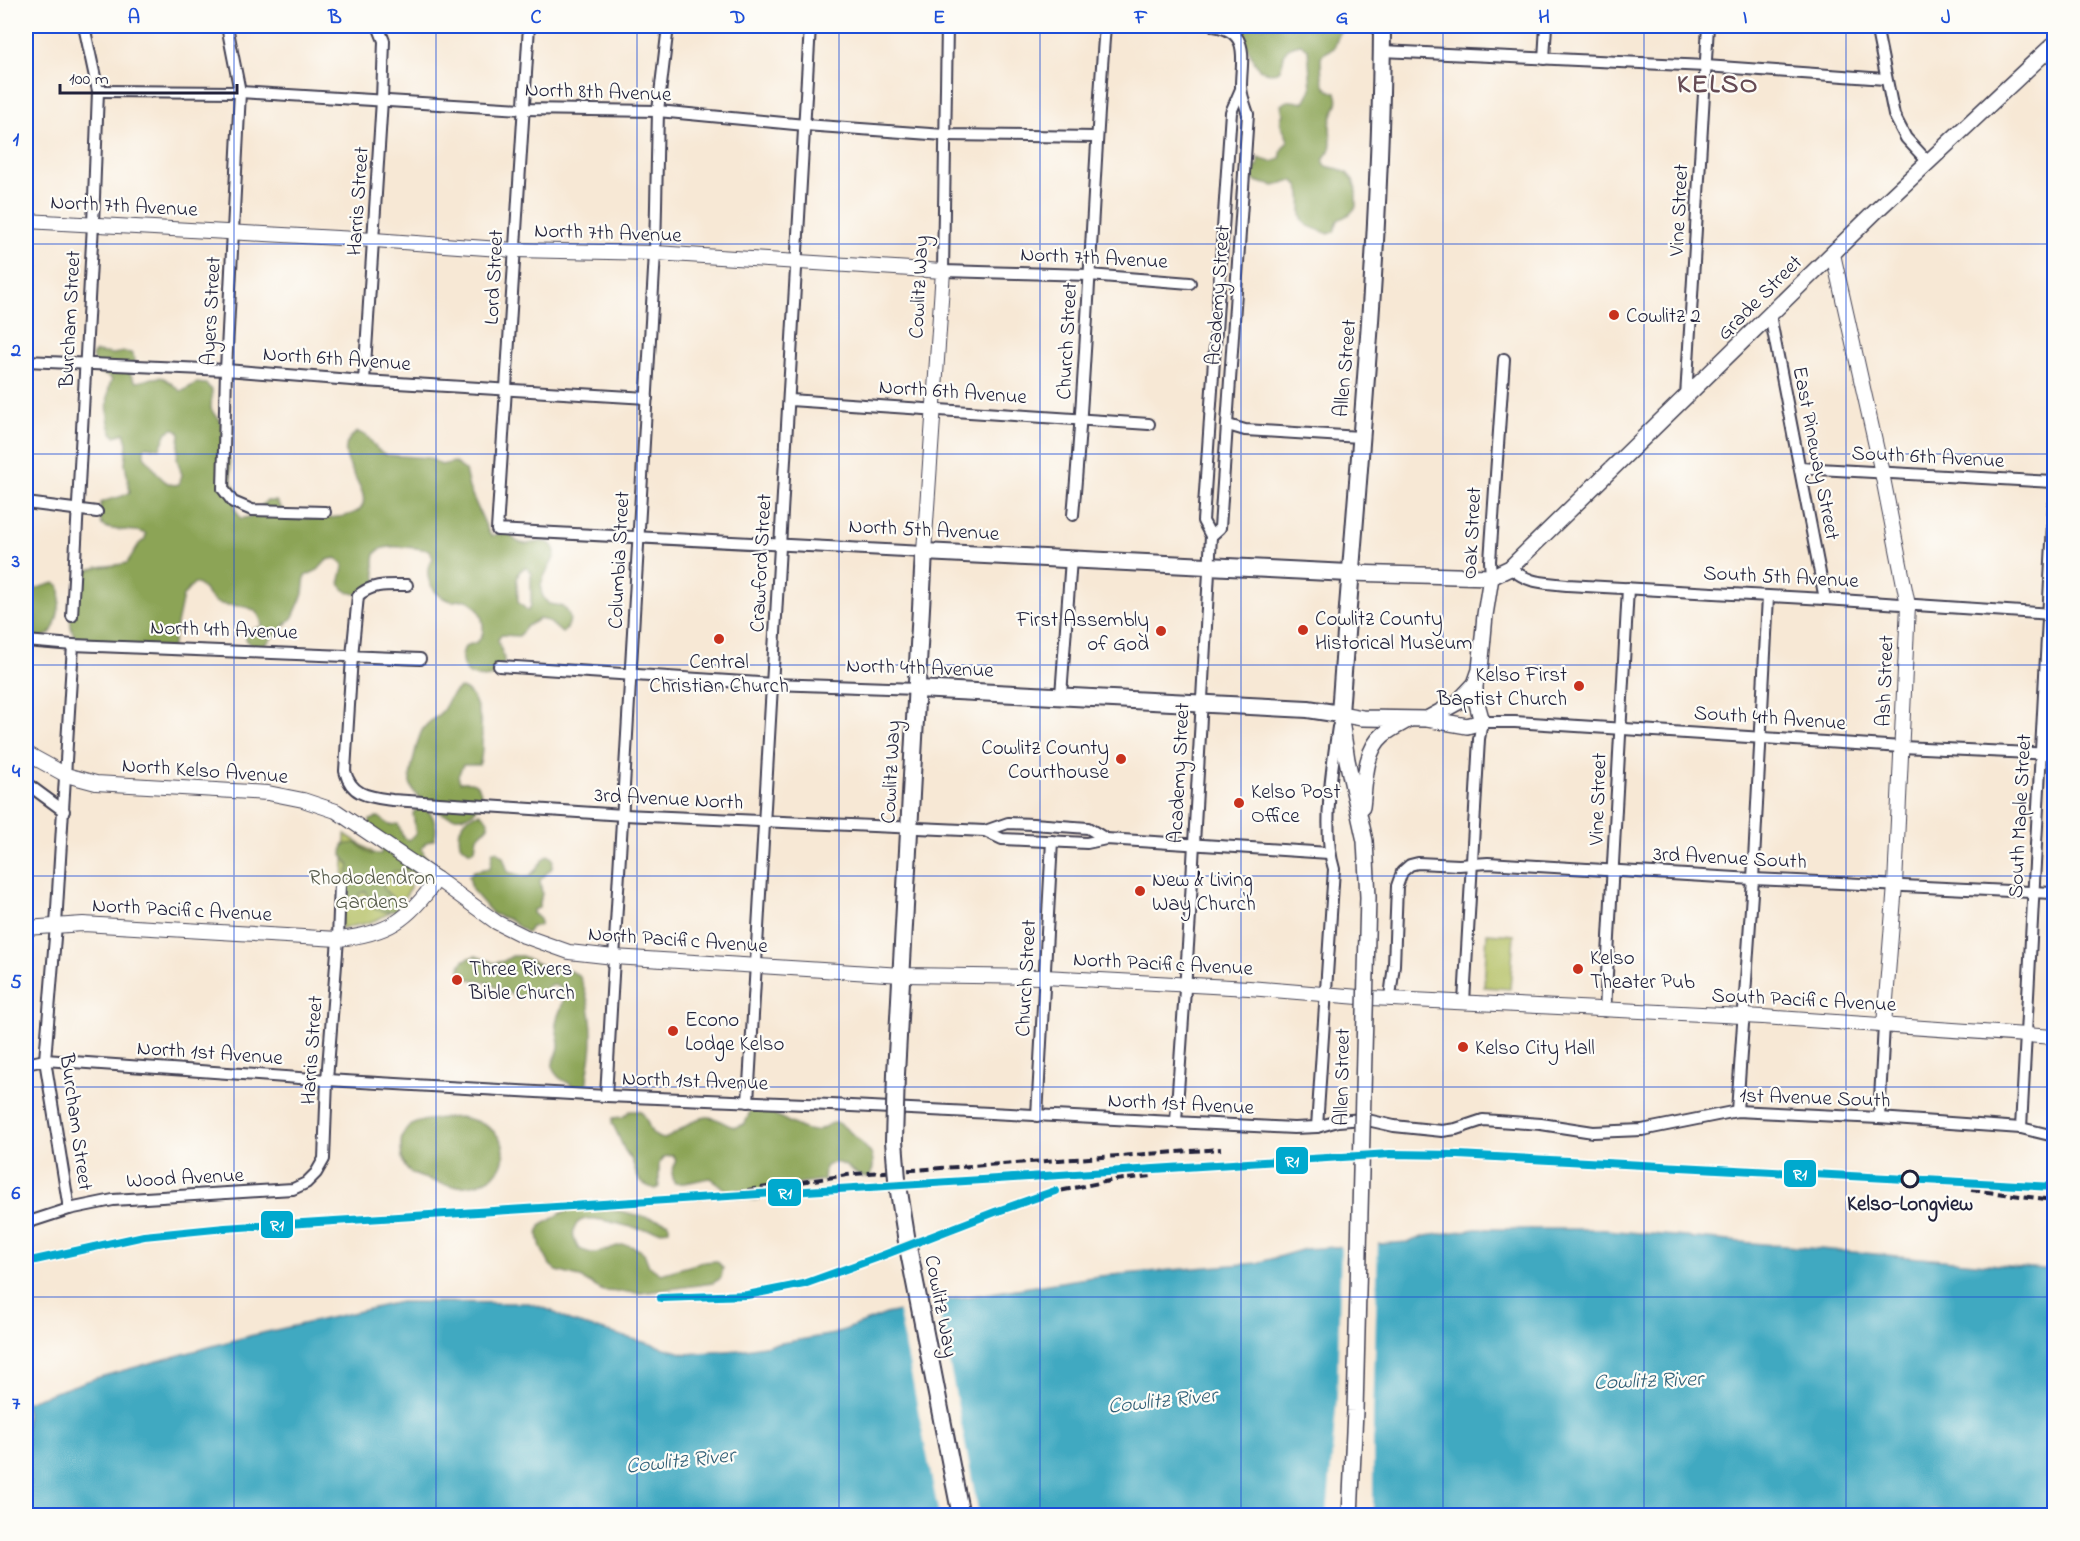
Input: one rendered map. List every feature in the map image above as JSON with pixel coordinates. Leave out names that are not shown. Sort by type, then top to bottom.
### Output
[{"type":"main road","name":"Allen Street","points":[[1350,1515],[1355,1410],[1368,868],[1340,714],[1372,295],[1382,26]]},
{"type":"main road","name":"Grade Street","points":[[1491,577],[1510,568],[1833,254],[2055,44]]},
{"type":"main road","name":"North 5th Avenue","points":[[924,552],[1349,573]]},
{"type":"main road","name":"Cowlitz Way","points":[[924,552],[894,1141],[897,1179],[907,1242],[961,1515]]},
{"type":"main road","points":[[1349,573],[1491,577]]},
{"type":"main road","name":"Oak Street","points":[[1475,684],[1480,670],[1491,577]]},
{"type":"main road","points":[[1340,714],[1362,718],[1427,719],[1467,726],[1482,722],[1475,696],[1475,684]]},
{"type":"main road","points":[[1427,719],[1458,702],[1475,684]]},
{"type":"main road","name":"North 4th Avenue","points":[[917,689],[1308,709],[1340,714]]},
{"type":"main road","points":[[1360,815],[1369,759],[1374,746],[1382,736],[1410,719]]},
{"type":"street","name":"Burcham Street","points":[[72,616],[98,91],[84,26]]},
{"type":"street","name":"Ayers Street","points":[[227,26],[240,92],[226,370],[223,489],[233,502],[252,510],[325,512]]},
{"type":"street","name":"Harris Street","points":[[364,381],[382,100],[384,41],[378,26]]},
{"type":"street","name":"Lord Street","points":[[497,530],[529,26]]},
{"type":"street","name":"Columbia Street","points":[[606,1096],[655,253],[658,111],[668,26]]},
{"type":"street","name":"Crawford Street","points":[[748,1102],[810,26]]},
{"type":"street","name":"Cowlitz Way","points":[[924,552],[943,271],[948,26]]},
{"type":"street","name":"Church Street","points":[[1073,515],[1082,419],[1096,137],[1105,26]]},
{"type":"street","name":"Academy Street","points":[[1176,1121],[1210,566],[1211,536],[1203,521],[1231,112],[1241,88],[1244,56],[1237,38],[1227,29],[1214,26]]},
{"type":"street","points":[[1544,59],[1546,26]]},
{"type":"street","name":"Vine Street","points":[[1686,398],[1708,26]]},
{"type":"street","points":[[1876,26],[1894,115],[1906,138],[1929,163]]},
{"type":"street","points":[[1382,51],[1706,66],[1885,79]]},
{"type":"street","name":"Academy Street","points":[[1211,536],[1220,528],[1228,425],[1248,114],[1241,88]]},
{"type":"street","name":"North 8th Avenue","points":[[98,91],[240,92],[523,109],[658,111],[944,135],[1096,137]]},
{"type":"street","name":"North 7th Avenue","points":[[26,221],[514,250],[655,253],[943,271],[1089,275],[1190,283]]},
{"type":"street","name":"Ash Street","points":[[1833,254],[1882,473],[1908,605],[1895,885],[1879,1118]]},
{"type":"street","name":"East Pineway Street","points":[[1770,315],[1825,599]]},
{"type":"street","name":"Oak Street","points":[[1491,577],[1490,561],[1504,359]]},
{"type":"street","name":"North 6th Avenue","points":[[26,361],[226,370],[646,398]]},
{"type":"street","name":"North 6th Avenue","points":[[790,400],[1149,424]]},
{"type":"street","points":[[1228,425],[1245,430],[1360,436]]},
{"type":"street","name":"South 6th Avenue","points":[[1800,468],[2055,482]]},
{"type":"street","points":[[26,503],[97,512]]},
{"type":"street","name":"South Maple Street","points":[[2021,1128],[2051,614],[2055,506]]},
{"type":"street","name":"North 5th Avenue","points":[[497,530],[924,552]]},
{"type":"street","points":[[1061,695],[1071,559]]},
{"type":"street","name":"South 5th Avenue","points":[[1510,568],[1531,581],[2051,614]]},
{"type":"street","points":[[352,657],[358,596],[364,590],[372,587],[407,585]]},
{"type":"street","name":"Vine Street","points":[[1605,1011],[1628,588]]},
{"type":"street","points":[[1737,1112],[1753,879],[1768,597]]},
{"type":"street","name":"North 4th Avenue","points":[[26,641],[73,645],[420,659]]},
{"type":"street","name":"Burcham Street","points":[[69,1209],[45,1060],[64,811],[73,645]]},
{"type":"street","name":"3rd Avenue North","points":[[352,657],[345,771],[353,788],[363,794],[392,800],[765,822],[985,831],[1008,824],[1044,825],[1088,828],[1106,839]]},
{"type":"street","name":"North 4th Avenue","points":[[499,666],[773,684],[917,689]]},
{"type":"street","name":"Allen Street","points":[[1317,1127],[1334,869],[1329,853],[1331,771],[1340,714]]},
{"type":"street","points":[[1464,1002],[1479,740],[1482,722]]},
{"type":"street","name":"South 4th Avenue","points":[[1482,722],[2055,754]]},
{"type":"street","name":"North Kelso Avenue","points":[[26,753],[66,775],[96,783],[268,793],[303,800],[336,811],[437,879]]},
{"type":"street","points":[[26,783],[64,811]]},
{"type":"street","name":"3rd Avenue North","points":[[985,831],[1002,839],[1086,843],[1106,839],[1329,853]]},
{"type":"street","name":"Church Street","points":[[1037,1116],[1052,841]]},
{"type":"street","name":"3rd Avenue South","points":[[1390,997],[1394,965],[1397,886],[1399,877],[1405,868],[1418,863],[1614,870],[1753,879],[2055,892]]},
{"type":"street","name":"North Pacific Avenue","points":[[26,928],[83,924],[338,939],[361,937],[382,931],[400,920],[421,903],[437,879],[496,922],[524,936],[569,951],[614,957],[902,975],[1044,978],[1185,985],[1371,998]]},
{"type":"street","name":"Harris Street","points":[[277,1191],[293,1189],[306,1183],[316,1173],[324,1159],[327,1080],[338,939],[339,884]]},
{"type":"street","name":"South Pacific Avenue","points":[[1371,998],[1390,997],[1605,1011],[1744,1016],[2055,1037]]},
{"type":"street","name":"North 1st Avenue","points":[[26,1064],[45,1060],[327,1080],[606,1096],[1294,1128],[1317,1127],[1338,1121],[1363,1119]]},
{"type":"street","name":"1st Avenue South","points":[[1363,1119],[1394,1126],[1442,1131],[1483,1120],[1541,1124],[1593,1132],[1642,1130],[1737,1112],[1879,1118],[2021,1128],[2055,1136]]},
{"type":"street","name":"Wood Avenue","points":[[26,1223],[69,1209],[113,1200],[277,1191]]},
{"type":"green space","points":[[1235,26],[1342,26],[1334,48],[1323,54],[1321,58],[1324,84],[1336,93],[1338,100],[1330,123],[1330,149],[1324,161],[1325,166],[1347,173],[1353,180],[1356,189],[1356,207],[1350,214],[1338,220],[1334,232],[1329,234],[1303,221],[1301,194],[1294,181],[1275,186],[1253,180],[1250,173],[1250,167],[1258,167],[1258,158],[1271,162],[1280,159],[1282,149],[1288,141],[1281,124],[1283,114],[1281,105],[1289,101],[1304,102],[1311,89],[1308,49],[1301,44],[1288,48],[1278,72],[1265,72],[1257,67]]},
{"type":"green space","points":[[96,352],[131,353],[135,359],[130,374],[137,382],[161,377],[180,391],[196,383],[206,384],[212,390],[211,408],[222,425],[232,483],[237,490],[235,509],[241,519],[252,516],[266,501],[276,501],[288,514],[301,518],[342,517],[359,510],[364,499],[346,457],[347,443],[358,432],[367,436],[378,450],[386,455],[430,458],[441,465],[454,462],[465,470],[469,488],[492,536],[507,531],[513,538],[525,544],[545,542],[553,546],[554,557],[544,575],[541,590],[549,604],[562,606],[566,610],[570,620],[567,627],[562,633],[548,621],[539,619],[527,626],[519,636],[501,635],[498,640],[504,659],[502,669],[485,678],[471,675],[463,665],[462,656],[465,647],[477,642],[482,635],[482,620],[477,608],[467,600],[448,600],[433,588],[428,573],[433,559],[430,550],[391,547],[378,551],[375,555],[377,584],[370,594],[348,592],[341,587],[343,564],[336,558],[327,560],[318,570],[305,576],[303,594],[293,617],[266,644],[258,648],[251,646],[246,639],[247,631],[262,626],[256,612],[243,606],[215,602],[201,586],[194,583],[183,596],[172,648],[112,645],[75,637],[71,614],[81,573],[97,567],[127,563],[145,539],[146,534],[107,528],[102,525],[99,515],[101,503],[130,492],[125,464],[127,443],[124,433],[115,436],[109,425],[108,399],[112,379],[96,370],[92,356]],"holes":[[[176,429],[180,434],[177,459],[182,475],[179,484],[173,485],[159,476],[144,456],[146,447],[160,448],[167,432]],[[524,568],[531,573],[531,605],[528,611],[518,602],[517,579],[519,572]]]},
{"type":"green space","points":[[26,558],[30,561],[29,580],[35,589],[54,583],[59,585],[59,611],[52,631],[47,636],[26,638]]},
{"type":"green space","points":[[460,688],[467,691],[473,698],[478,709],[482,746],[479,765],[463,765],[458,776],[460,782],[472,782],[478,787],[481,796],[478,806],[471,814],[453,817],[432,809],[421,800],[410,783],[414,756],[423,729],[443,710],[452,695]]},
{"type":"green space","points":[[418,808],[431,814],[436,829],[434,839],[425,843],[422,849],[428,860],[427,866],[417,873],[394,871],[388,878],[382,880],[384,889],[397,902],[396,911],[380,911],[373,908],[366,891],[360,893],[356,905],[353,905],[349,899],[345,882],[350,866],[342,855],[343,845],[356,843],[371,854],[381,854],[382,850],[369,831],[370,820],[379,817],[389,825],[398,824],[403,837],[408,840],[416,834],[413,813]]},
{"type":"green space","points":[[481,813],[489,823],[477,837],[475,849],[470,852],[460,844],[459,833],[466,820]]},
{"type":"green space","name":"Rhododendron Gardens","points":[[345,834],[404,873],[410,885],[404,898],[384,916],[369,923],[341,928]]},
{"type":"green space","points":[[493,851],[497,851],[503,857],[508,872],[527,877],[548,855],[553,859],[552,868],[540,880],[542,893],[539,908],[533,910],[533,913],[540,919],[540,925],[531,927],[527,933],[508,919],[493,914],[472,890],[469,876],[474,871],[490,868]]},
{"type":"green space","points":[[1487,933],[1514,935],[1510,989],[1484,987]]},
{"type":"green space","points":[[476,956],[494,963],[512,956],[522,956],[547,968],[570,971],[579,975],[586,994],[591,1024],[592,1044],[587,1080],[588,1096],[578,1093],[573,1086],[558,1077],[553,1068],[559,1046],[557,1018],[563,1002],[560,988],[552,984],[538,995],[516,996],[482,981],[463,978],[460,974],[461,964],[466,959]]},
{"type":"green space","points":[[756,1108],[812,1131],[834,1123],[841,1124],[871,1154],[873,1166],[870,1177],[864,1177],[838,1163],[832,1163],[825,1167],[824,1180],[793,1184],[780,1183],[763,1198],[754,1200],[729,1193],[711,1178],[674,1183],[672,1173],[676,1160],[673,1155],[664,1157],[659,1164],[659,1187],[655,1189],[639,1179],[612,1123],[613,1118],[623,1117],[630,1111],[639,1111],[646,1118],[654,1135],[664,1139],[700,1118],[706,1117],[715,1118],[737,1127],[744,1124],[751,1109]]},
{"type":"green space","points":[[459,1117],[480,1123],[495,1132],[502,1144],[504,1157],[499,1169],[489,1179],[473,1185],[452,1186],[417,1176],[408,1170],[401,1154],[402,1136],[407,1129],[422,1121]]},
{"type":"green space","points":[[586,1208],[619,1211],[667,1222],[669,1230],[645,1229],[585,1219],[579,1222],[573,1233],[579,1249],[593,1253],[629,1245],[644,1253],[649,1266],[661,1274],[703,1262],[717,1261],[723,1268],[721,1278],[713,1283],[641,1293],[603,1291],[579,1277],[557,1271],[550,1265],[541,1248],[538,1235],[540,1226],[563,1212]]},
{"type":"water","name":"Cowlitz River","points":[[1476,1229],[1595,1229],[2054,1270],[2054,1515],[1982,1515],[1949,1510],[1907,1511],[1903,1516],[26,1515],[26,1402],[96,1378],[249,1336],[400,1302],[529,1303],[552,1311],[569,1321],[686,1354],[740,1350],[834,1334],[886,1314],[953,1299],[1099,1276],[1257,1263],[1305,1249],[1409,1242],[1425,1236]]},
{"type":"pier","points":[[1378,1241],[1373,1516],[1327,1515],[1337,1397],[1341,1243]]},
{"type":"pier","points":[[937,1300],[979,1515],[939,1515],[898,1308]]},
{"type":"railway","points":[[694,1198],[854,1174],[1221,1149]]},
{"type":"railway","points":[[661,1298],[747,1295],[804,1284],[1049,1193],[1114,1180],[1151,1176]]},
{"type":"railway","points":[[1971,1190],[2054,1200]]},
{"type":"transit line","name":"R1","points":[[26,1262],[144,1236],[225,1228],[1390,1154],[1458,1155],[2054,1187]]},
{"type":"transit line","name":"R1","points":[[661,1298],[747,1295],[804,1284],[1055,1191]]},
{"type":"place","name":"Cowlitz 2","points":[[1614,315]]},
{"type":"place","name":"Cowlitz County Historical Museum","points":[[1303,630]]},
{"type":"place","name":"First Assembly of God","points":[[1161,631]]},
{"type":"place","name":"Central Christian Church","points":[[719,639]]},
{"type":"place","name":"Kelso First Baptist Church","points":[[1579,686]]},
{"type":"place","name":"Cowlitz County Courthouse","points":[[1121,759]]},
{"type":"place","name":"Kelso Post Office","points":[[1239,803]]},
{"type":"place","name":"New & Living Way Church","points":[[1140,891]]},
{"type":"place","name":"Kelso Theater Pub","points":[[1578,969]]},
{"type":"place","name":"Three Rivers Bible Church","points":[[457,980]]},
{"type":"place","name":"Econo Lodge Kelso","points":[[673,1031]]},
{"type":"place","name":"Kelso City Hall","points":[[1463,1047]]},
{"type":"place","name":"Kelso-Longview","points":[[1910,1179]]},
{"type":"district","name":"KELSO","points":[[1718,83]]}]
